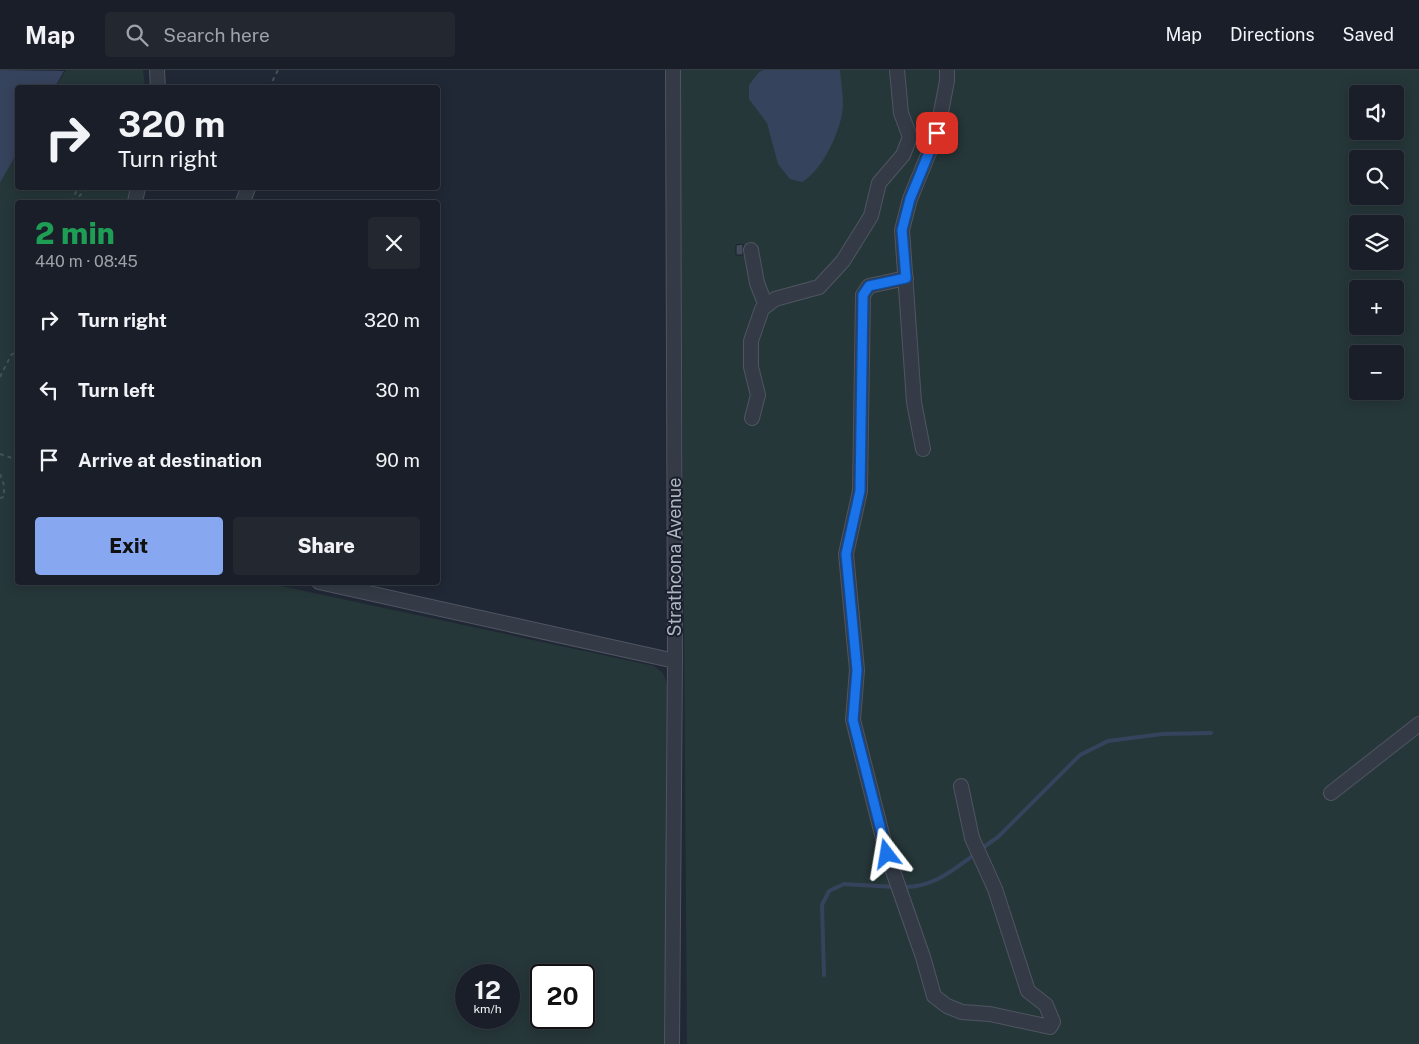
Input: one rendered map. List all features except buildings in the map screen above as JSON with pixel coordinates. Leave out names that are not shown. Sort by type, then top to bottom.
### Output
[{"type":"lane","points":[[158,70],[158,85]]},
{"type":"lane","name":"Strathcona Avenue","points":[[672,1044],[675,661],[673,70]]},
{"type":"lane","points":[[752,418],[758,395],[750,367],[751,341],[762,309],[775,299],[819,287],[843,261],[871,216],[879,183],[903,155],[910,137],[901,113],[897,70]]},
{"type":"lane","points":[[923,449],[914,402],[902,230],[910,199],[937,133],[947,81],[947,70]]},
{"type":"lane","points":[[751,250],[757,283],[766,306]]},
{"type":"lane","points":[[906,278],[869,286],[863,295],[860,491],[846,554],[857,670],[853,720],[887,854],[923,956],[934,996],[947,1006],[962,1012],[990,1014],[1050,1027],[1053,1022],[1046,1005],[1028,991],[995,889],[972,838],[961,786]]},
{"type":"lane","points":[[333,585],[675,661]]},
{"type":"lane","points":[[1331,793],[1419,724]]},
{"type":"path","points":[[270,85],[278,70]]},
{"type":"path","points":[[74,200],[85,190]]},
{"type":"path","points":[[0,377],[11,355],[15,353]]},
{"type":"path","points":[[0,454],[15,459]]},
{"type":"path","points":[[0,474],[5,490],[4,497],[0,498]]},
{"type":"shaded area","points":[[66,70],[143,70],[145,85],[57,85]]},
{"type":"shaded area","points":[[680,70],[1419,70],[1419,1044],[687,1044]]},
{"type":"shaded area","points":[[15,157],[15,190],[131,190],[128,200],[15,200],[15,585],[276,585],[654,666],[663,673],[669,689],[664,1044],[0,1044],[0,183]]},
{"type":"water","points":[[0,70],[64,71],[56,85],[15,85],[15,157],[0,183]]},
{"type":"water","points":[[764,70],[840,70],[843,105],[835,137],[824,159],[810,176],[802,182],[790,179],[778,164],[767,123],[749,99],[749,85],[759,72]]},
{"type":"waterway","points":[[981,849],[998,837],[1080,755],[1108,741],[1162,734],[1211,733]]},
{"type":"waterway","points":[[902,887],[923,885],[941,877],[975,854]]},
{"type":"waterway","points":[[824,975],[822,905],[829,891],[844,884],[895,887]]},
{"type":"route","points":[[887,854],[853,720],[857,670],[846,554],[860,491],[863,295],[869,286],[906,278],[902,230],[910,199],[937,133]]}]
